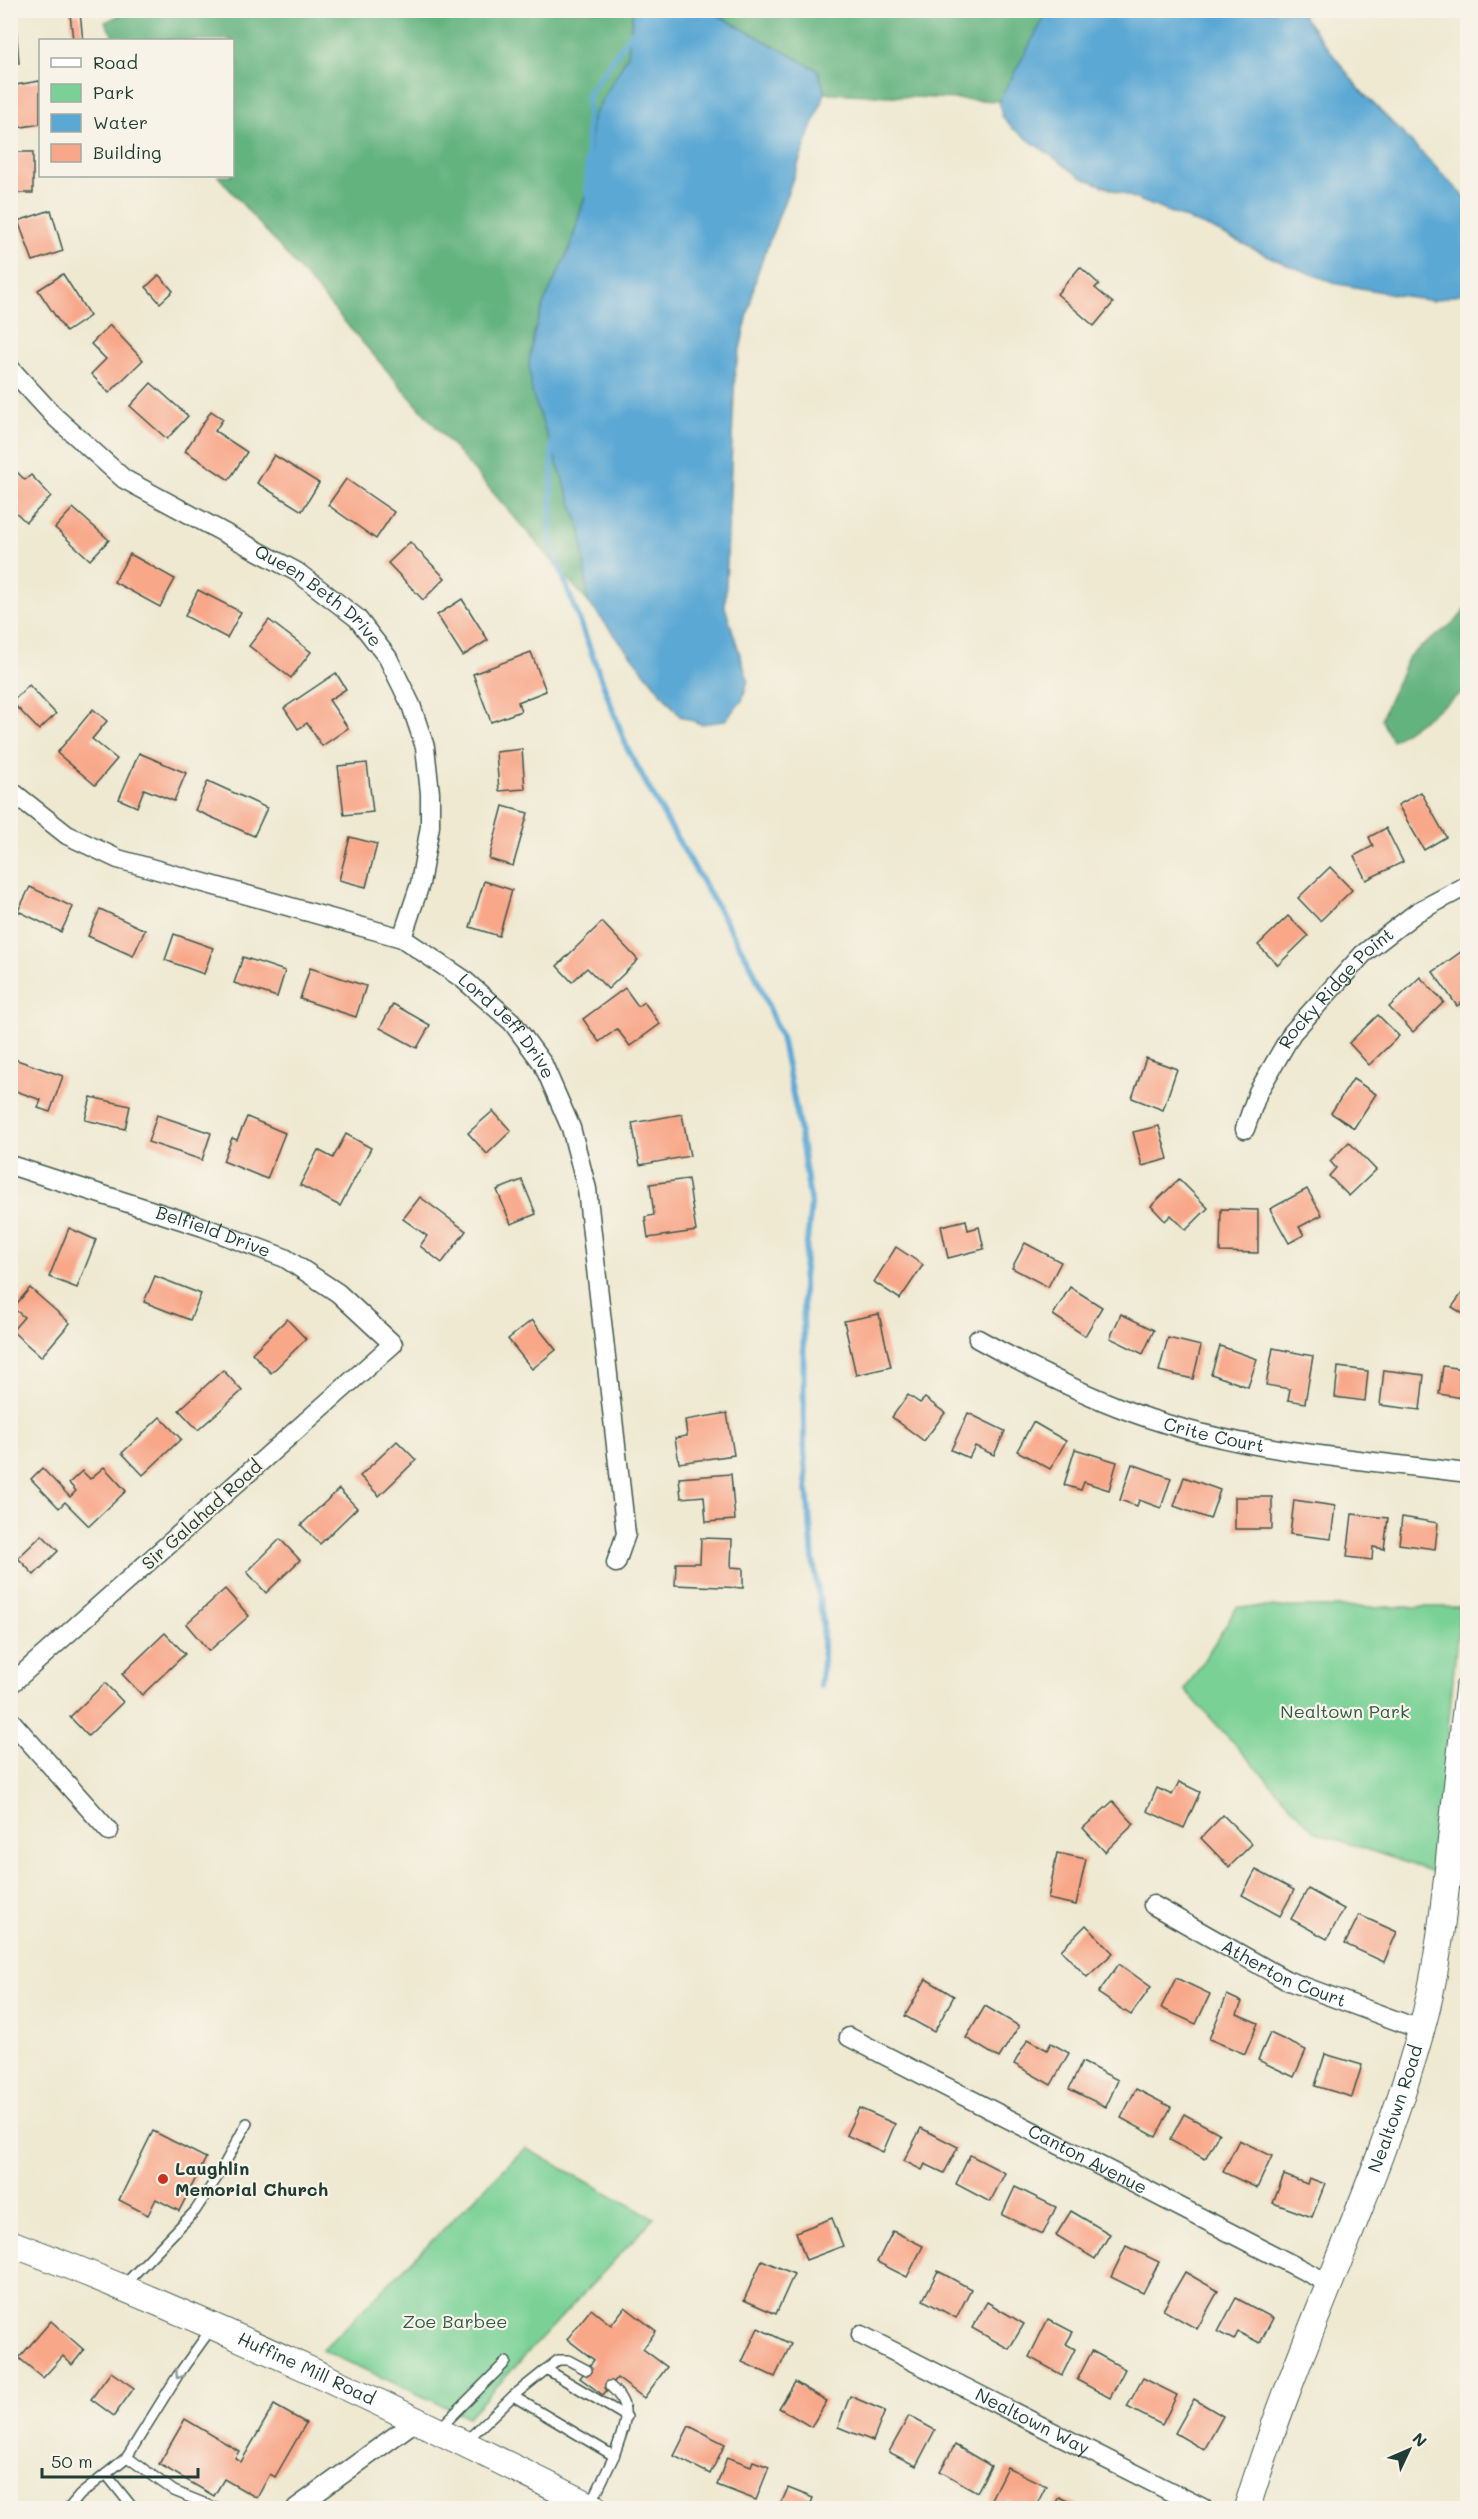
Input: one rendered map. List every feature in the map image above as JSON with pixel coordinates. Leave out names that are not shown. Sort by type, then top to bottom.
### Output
[{"type":"street","name":"Queen Beth Drive","points":[[10,368],[55,417],[124,479],[297,572],[357,618],[388,658],[411,705],[425,747],[430,793],[430,826],[420,884],[402,938]]},
{"type":"street","name":"Lord Jeff Drive","points":[[10,790],[67,834],[118,859],[402,938],[463,979],[512,1022],[543,1064],[571,1128],[587,1189],[626,1534],[616,1563]]},
{"type":"street","name":"Rocky Ridge Point","points":[[1245,1130],[1258,1092],[1292,1033],[1355,963],[1417,912],[1467,885]]},
{"type":"street","name":"Belfield Drive","points":[[10,1165],[182,1220],[285,1258],[338,1293],[393,1344]]},
{"type":"street","name":"Crite Court","points":[[978,1339],[1021,1363],[1119,1408],[1207,1434],[1312,1454],[1467,1473]]},
{"type":"street","name":"Sir Galahad Road","points":[[10,1685],[393,1344]]},
{"type":"street","name":"Nealtown Road","points":[[1247,2508],[1262,2457],[1328,2283],[1391,2127],[1422,2030],[1433,1982],[1440,1933],[1467,1689]]},
{"type":"street","points":[[10,1720],[109,1830]]},
{"type":"street","name":"Atherton Court","points":[[1153,1905],[1286,1980],[1422,2030]]},
{"type":"street","name":"Canton Avenue","points":[[849,2037],[1328,2283]]},
{"type":"street","name":"Huffine Mill Road","points":[[10,2243],[123,2286],[427,2425],[593,2507]]},
{"type":"street","name":"Nealtown Way","points":[[861,2335],[1203,2508]]},
{"type":"street","points":[[296,2508],[427,2425]]},
{"type":"lane","points":[[123,2286],[195,2211],[218,2176],[247,2122]]},
{"type":"lane","points":[[69,2508],[80,2495],[128,2457],[178,2374],[213,2327]]},
{"type":"lane","points":[[465,2443],[513,2396],[558,2360],[568,2360],[587,2370]]},
{"type":"lane","points":[[427,2425],[506,2362]]},
{"type":"lane","points":[[546,2369],[627,2417]]},
{"type":"lane","points":[[593,2507],[627,2417],[621,2396],[610,2386]]},
{"type":"lane","points":[[513,2396],[614,2456]]},
{"type":"lane","points":[[128,2457],[174,2491],[216,2508]]},
{"type":"lane","points":[[106,2474],[133,2508]]},
{"type":"green space","points":[[131,10],[633,11],[628,55],[592,118],[587,189],[570,248],[544,303],[534,333],[532,393],[581,530],[588,602],[219,177],[234,177],[234,39],[114,39],[105,22]]},
{"type":"green space","points":[[710,11],[1048,11],[999,101],[825,93],[818,70]]},
{"type":"green space","points":[[1467,607],[1467,689],[1392,741],[1381,719],[1409,656],[1457,620]]},
{"type":"green space","name":"Nealtown Park","points":[[1237,1607],[1460,1607],[1434,1872],[1315,1832],[1185,1690]]},
{"type":"green space","name":"Zoe Barbee","points":[[525,2148],[654,2218],[468,2417],[322,2350]]},
{"type":"water","points":[[633,11],[710,11],[818,70],[825,93],[757,274],[735,371],[725,607],[748,680],[742,701],[724,721],[701,724],[680,716],[588,602],[581,530],[532,393],[529,364],[534,333],[544,303],[570,248],[587,189],[592,118],[628,55]]},
{"type":"water","points":[[1048,11],[1299,11],[1362,92],[1467,199],[1467,292],[1432,301],[1338,284],[1285,264],[1212,229],[1081,177],[1012,128],[1002,116],[999,101]]},
{"type":"building","points":[[10,11],[15,11],[19,63],[10,63]]},
{"type":"building","points":[[80,13],[83,39],[73,39],[70,14]]},
{"type":"building","points":[[39,81],[39,124],[10,129],[10,86]]},
{"type":"building","points":[[10,152],[33,152],[33,193],[10,193]]},
{"type":"building","points":[[51,210],[63,251],[33,261],[18,221]]},
{"type":"building","points":[[1080,267],[1099,284],[1095,288],[1113,303],[1094,326],[1057,294]]},
{"type":"building","points":[[63,274],[90,316],[66,332],[38,290]]},
{"type":"building","points":[[159,275],[173,291],[160,303],[146,287]]},
{"type":"building","points":[[110,325],[143,360],[109,393],[91,374],[106,359],[91,344]]},
{"type":"building","points":[[151,383],[188,416],[167,439],[130,406]]},
{"type":"building","points":[[211,411],[223,419],[215,431],[247,452],[229,480],[185,451]]},
{"type":"building","points":[[274,455],[319,483],[302,511],[257,483]]},
{"type":"building","points":[[10,465],[25,480],[31,475],[51,496],[26,522],[10,507]]},
{"type":"building","points":[[346,479],[394,512],[376,539],[328,505]]},
{"type":"building","points":[[73,508],[109,540],[90,560],[55,528]]},
{"type":"building","points":[[410,542],[445,578],[423,600],[388,563]]},
{"type":"building","points":[[130,554],[175,579],[160,607],[114,582]]},
{"type":"building","points":[[198,590],[241,612],[227,638],[185,616]]},
{"type":"building","points":[[462,599],[488,640],[463,656],[437,615]]},
{"type":"building","points":[[269,620],[311,652],[291,678],[249,646]]},
{"type":"building","points":[[531,652],[546,691],[518,702],[521,711],[491,722],[473,674]]},
{"type":"building","points":[[336,673],[346,689],[329,700],[348,728],[322,746],[307,723],[298,729],[284,708]]},
{"type":"building","points":[[29,685],[56,714],[39,730],[12,702]]},
{"type":"building","points":[[93,709],[107,721],[92,739],[117,759],[95,785],[57,753]]},
{"type":"building","points":[[522,749],[525,789],[499,791],[496,752]]},
{"type":"building","points":[[139,753],[186,773],[174,801],[144,789],[137,807],[119,799]]},
{"type":"building","points":[[367,763],[373,812],[344,815],[338,766]]},
{"type":"building","points":[[208,781],[267,808],[254,836],[195,810]]},
{"type":"building","points":[[1421,792],[1446,837],[1424,850],[1398,805]]},
{"type":"building","points":[[503,806],[528,813],[513,866],[489,859]]},
{"type":"building","points":[[1386,828],[1403,862],[1366,880],[1354,856],[1373,846],[1369,837]]},
{"type":"building","points":[[350,837],[377,844],[366,887],[339,880]]},
{"type":"building","points":[[1330,867],[1352,890],[1320,921],[1298,898]]},
{"type":"building","points":[[484,881],[512,890],[499,936],[470,927]]},
{"type":"building","points":[[30,887],[73,907],[61,932],[18,911]]},
{"type":"building","points":[[100,909],[145,930],[133,956],[88,936]]},
{"type":"building","points":[[1288,916],[1308,936],[1278,965],[1258,945]]},
{"type":"building","points":[[602,922],[638,960],[608,989],[587,968],[572,982],[557,966]]},
{"type":"building","points":[[174,934],[213,948],[204,974],[165,960]]},
{"type":"building","points":[[1465,949],[1468,998],[1457,1006],[1433,972]]},
{"type":"building","points":[[243,957],[285,971],[277,997],[234,983]]},
{"type":"building","points":[[310,968],[366,986],[356,1017],[300,999]]},
{"type":"building","points":[[1420,977],[1444,1002],[1413,1032],[1389,1007]]},
{"type":"building","points":[[625,988],[638,1006],[644,1002],[660,1024],[630,1046],[617,1029],[599,1042],[583,1019]]},
{"type":"building","points":[[393,1004],[430,1025],[417,1048],[380,1028]]},
{"type":"building","points":[[1378,1015],[1399,1036],[1369,1065],[1349,1043]]},
{"type":"building","points":[[1146,1058],[1177,1069],[1163,1110],[1132,1098]]},
{"type":"building","points":[[14,1059],[63,1076],[50,1112],[38,1108],[41,1100],[10,1089],[10,1069]]},
{"type":"building","points":[[1353,1079],[1376,1094],[1354,1128],[1331,1113]]},
{"type":"building","points":[[91,1097],[130,1106],[125,1129],[85,1120]]},
{"type":"building","points":[[493,1111],[511,1131],[487,1154],[468,1133]]},
{"type":"building","points":[[682,1114],[690,1156],[640,1165],[632,1123]]},
{"type":"building","points":[[157,1115],[211,1133],[202,1160],[148,1142]]},
{"type":"building","points":[[247,1117],[285,1133],[267,1179],[223,1161],[232,1138],[237,1140]]},
{"type":"building","points":[[1159,1126],[1168,1159],[1142,1166],[1133,1132]]},
{"type":"building","points":[[346,1134],[371,1148],[340,1206],[300,1185],[318,1150],[333,1158]]},
{"type":"building","points":[[1349,1142],[1376,1170],[1349,1196],[1329,1176],[1336,1168],[1330,1161]]},
{"type":"building","points":[[688,1179],[696,1231],[648,1238],[645,1217],[654,1215],[650,1184]]},
{"type":"building","points":[[1179,1179],[1208,1208],[1186,1230],[1171,1215],[1165,1221],[1151,1206]]},
{"type":"building","points":[[522,1180],[536,1214],[511,1224],[497,1190]]},
{"type":"building","points":[[1307,1189],[1322,1215],[1299,1227],[1304,1235],[1289,1243],[1270,1209]]},
{"type":"building","points":[[420,1197],[466,1231],[442,1263],[420,1246],[427,1236],[403,1219]]},
{"type":"building","points":[[1221,1209],[1258,1210],[1258,1253],[1220,1252]]},
{"type":"building","points":[[966,1220],[968,1230],[979,1227],[984,1249],[948,1258],[941,1226]]},
{"type":"building","points":[[69,1228],[96,1240],[77,1288],[49,1277]]},
{"type":"building","points":[[1025,1243],[1061,1262],[1048,1287],[1012,1268]]},
{"type":"building","points":[[896,1247],[923,1265],[900,1299],[874,1282]]},
{"type":"building","points":[[155,1276],[201,1294],[190,1320],[144,1302]]},
{"type":"building","points":[[1468,1285],[1468,1317],[1452,1307]]},
{"type":"building","points":[[1070,1287],[1102,1307],[1085,1336],[1053,1315]]},
{"type":"building","points":[[30,1288],[70,1323],[41,1357],[12,1331],[24,1317],[13,1308]]},
{"type":"building","points":[[879,1314],[891,1367],[856,1375],[844,1321]]},
{"type":"building","points":[[1121,1314],[1154,1330],[1143,1354],[1110,1338]]},
{"type":"building","points":[[287,1319],[306,1339],[271,1373],[252,1353]]},
{"type":"building","points":[[532,1320],[556,1350],[532,1369],[508,1339]]},
{"type":"building","points":[[1168,1338],[1201,1346],[1193,1379],[1159,1371]]},
{"type":"building","points":[[1220,1346],[1257,1359],[1248,1387],[1211,1374]]},
{"type":"building","points":[[1273,1348],[1313,1356],[1305,1403],[1288,1400],[1290,1389],[1266,1385]]},
{"type":"building","points":[[1443,1366],[1468,1370],[1468,1399],[1439,1394]]},
{"type":"building","points":[[1338,1367],[1368,1371],[1365,1401],[1335,1397]]},
{"type":"building","points":[[223,1370],[242,1391],[198,1430],[179,1410]]},
{"type":"building","points":[[1384,1370],[1424,1375],[1420,1410],[1380,1405]]},
{"type":"building","points":[[908,1395],[920,1403],[925,1398],[945,1413],[924,1441],[892,1417]]},
{"type":"building","points":[[727,1413],[734,1455],[679,1463],[675,1438],[687,1436],[685,1420]]},
{"type":"building","points":[[968,1413],[1005,1431],[994,1455],[975,1446],[969,1458],[951,1450]]},
{"type":"building","points":[[160,1417],[181,1439],[143,1475],[122,1453]]},
{"type":"building","points":[[1033,1422],[1066,1441],[1050,1469],[1017,1451]]},
{"type":"building","points":[[397,1441],[416,1460],[379,1496],[360,1476]]},
{"type":"building","points":[[1075,1449],[1117,1462],[1109,1490],[1084,1482],[1081,1490],[1064,1485]]},
{"type":"building","points":[[1132,1464],[1171,1478],[1161,1508],[1139,1500],[1137,1506],[1120,1500]]},
{"type":"building","points":[[104,1467],[126,1491],[89,1526],[65,1502],[59,1508],[31,1479],[42,1468],[70,1497],[76,1491],[69,1483],[82,1471],[90,1479]]},
{"type":"building","points":[[731,1474],[735,1520],[706,1522],[704,1496],[681,1498],[679,1478]]},
{"type":"building","points":[[1184,1477],[1220,1490],[1210,1519],[1174,1506]]},
{"type":"building","points":[[339,1489],[357,1508],[320,1544],[301,1525]]},
{"type":"building","points":[[1235,1497],[1272,1497],[1272,1529],[1235,1529]]},
{"type":"building","points":[[1294,1500],[1335,1506],[1331,1539],[1290,1534]]},
{"type":"building","points":[[1352,1514],[1388,1518],[1384,1549],[1373,1547],[1372,1560],[1347,1557]]},
{"type":"building","points":[[1402,1517],[1438,1523],[1435,1549],[1399,1544]]},
{"type":"building","points":[[42,1535],[58,1551],[34,1575],[18,1558]]},
{"type":"building","points":[[701,1538],[732,1539],[731,1567],[743,1568],[743,1588],[675,1585],[676,1563],[700,1563]]},
{"type":"building","points":[[280,1539],[300,1560],[266,1593],[247,1572]]},
{"type":"building","points":[[225,1589],[249,1616],[209,1651],[186,1624]]},
{"type":"building","points":[[165,1633],[185,1654],[142,1695],[122,1674]]},
{"type":"building","points":[[105,1683],[123,1702],[88,1736],[70,1717]]},
{"type":"building","points":[[1179,1782],[1200,1792],[1184,1828],[1147,1811],[1157,1788],[1172,1795]]},
{"type":"building","points":[[1113,1801],[1134,1824],[1105,1852],[1083,1828]]},
{"type":"building","points":[[1223,1815],[1252,1844],[1229,1867],[1201,1838]]},
{"type":"building","points":[[1057,1853],[1086,1859],[1076,1905],[1048,1899]]},
{"type":"building","points":[[1256,1870],[1294,1890],[1280,1916],[1242,1895]]},
{"type":"building","points":[[1308,1889],[1344,1909],[1327,1939],[1291,1919]]},
{"type":"building","points":[[1359,1915],[1397,1932],[1384,1962],[1345,1944]]},
{"type":"building","points":[[1086,1925],[1113,1953],[1087,1977],[1061,1950]]},
{"type":"building","points":[[1119,1964],[1151,1987],[1131,2015],[1098,1993]]},
{"type":"building","points":[[1176,1978],[1210,1994],[1196,2024],[1161,2008]]},
{"type":"building","points":[[926,1979],[954,1996],[934,2032],[905,2016]]},
{"type":"building","points":[[1227,1995],[1242,2002],[1237,2014],[1258,2023],[1245,2054],[1209,2039]]},
{"type":"building","points":[[985,2006],[1019,2026],[999,2058],[966,2038]]},
{"type":"building","points":[[1270,2033],[1306,2050],[1294,2077],[1258,2060]]},
{"type":"building","points":[[1028,2039],[1047,2050],[1051,2043],[1069,2053],[1051,2085],[1014,2064]]},
{"type":"building","points":[[1325,2054],[1362,2065],[1352,2097],[1315,2086]]},
{"type":"building","points":[[1082,2062],[1118,2080],[1106,2107],[1069,2089]]},
{"type":"building","points":[[1136,2089],[1171,2107],[1156,2137],[1121,2118]]},
{"type":"building","points":[[859,2108],[895,2124],[883,2152],[846,2135]]},
{"type":"building","points":[[1184,2114],[1219,2133],[1205,2159],[1170,2140]]},
{"type":"building","points":[[921,2128],[958,2147],[944,2173],[925,2164],[922,2170],[904,2161]]},
{"type":"building","name":"Laughlin Memorial Church","points":[[153,2131],[206,2158],[179,2211],[156,2199],[148,2215],[119,2200]]},
{"type":"building","points":[[1239,2140],[1272,2156],[1257,2188],[1223,2172]]},
{"type":"building","points":[[970,2155],[1005,2173],[990,2202],[956,2184]]},
{"type":"building","points":[[1284,2175],[1307,2184],[1309,2178],[1325,2184],[1312,2217],[1273,2203]]},
{"type":"building","points":[[1015,2187],[1056,2207],[1043,2234],[1002,2215]]},
{"type":"building","points":[[1071,2211],[1110,2234],[1095,2259],[1056,2235]]},
{"type":"building","points":[[832,2218],[843,2246],[806,2260],[796,2232]]},
{"type":"building","points":[[893,2231],[923,2246],[907,2277],[877,2262]]},
{"type":"building","points":[[1126,2246],[1159,2262],[1143,2293],[1111,2277]]},
{"type":"building","points":[[762,2260],[794,2274],[776,2314],[744,2300]]},
{"type":"building","points":[[938,2271],[971,2289],[956,2318],[923,2300]]},
{"type":"building","points":[[1185,2272],[1218,2291],[1197,2329],[1163,2310]]},
{"type":"building","points":[[1236,2298],[1273,2318],[1260,2343],[1238,2332],[1234,2340],[1218,2332]]},
{"type":"building","points":[[987,2302],[1024,2324],[1009,2349],[972,2328]]},
{"type":"building","points":[[625,2307],[656,2331],[643,2349],[667,2367],[644,2398],[617,2378],[603,2395],[580,2378],[594,2360],[567,2339],[591,2309],[611,2325]]},
{"type":"building","points":[[1048,2319],[1073,2332],[1066,2344],[1075,2349],[1062,2375],[1029,2357]]},
{"type":"building","points":[[51,2321],[84,2350],[72,2365],[63,2356],[43,2378],[19,2358]]},
{"type":"building","points":[[758,2328],[791,2344],[775,2377],[742,2362]]},
{"type":"building","points":[[1092,2351],[1125,2369],[1110,2398],[1077,2380]]},
{"type":"building","points":[[111,2372],[134,2388],[114,2416],[91,2399]]},
{"type":"building","points":[[1143,2378],[1177,2395],[1162,2425],[1127,2407]]},
{"type":"building","points":[[795,2382],[827,2401],[811,2427],[779,2408]]},
{"type":"building","points":[[850,2396],[885,2411],[873,2441],[838,2427]]},
{"type":"building","points":[[1194,2399],[1223,2416],[1204,2450],[1175,2433]]},
{"type":"building","points":[[274,2405],[306,2423],[275,2477],[270,2474],[257,2498],[224,2479],[214,2496],[159,2464],[185,2419],[239,2451],[235,2458],[241,2462]]},
{"type":"building","points":[[909,2416],[935,2430],[916,2466],[889,2452]]},
{"type":"building","points":[[689,2426],[725,2444],[710,2474],[674,2456]]},
{"type":"building","points":[[955,2445],[991,2466],[977,2492],[940,2471]]},
{"type":"building","points":[[727,2457],[751,2466],[753,2461],[769,2467],[756,2500],[717,2485]]},
{"type":"building","points":[[1007,2467],[1046,2486],[1035,2508],[1023,2508],[1007,2500],[1003,2507],[990,2501]]},
{"type":"building","points":[[788,2488],[813,2498],[809,2508],[779,2508]]},
{"type":"building","points":[[1059,2497],[1082,2508],[1053,2508]]},
{"type":"waterway","points":[[587,193],[588,94],[633,31]]},
{"type":"waterway","points":[[552,442],[551,544],[627,748],[752,967],[781,1037],[797,1114],[811,1205],[803,1279],[804,1452],[813,1559],[823,1623],[823,1662],[820,1686]]},
{"type":"place","name":"Laughlin Memorial Church","points":[[163,2179]]}]
